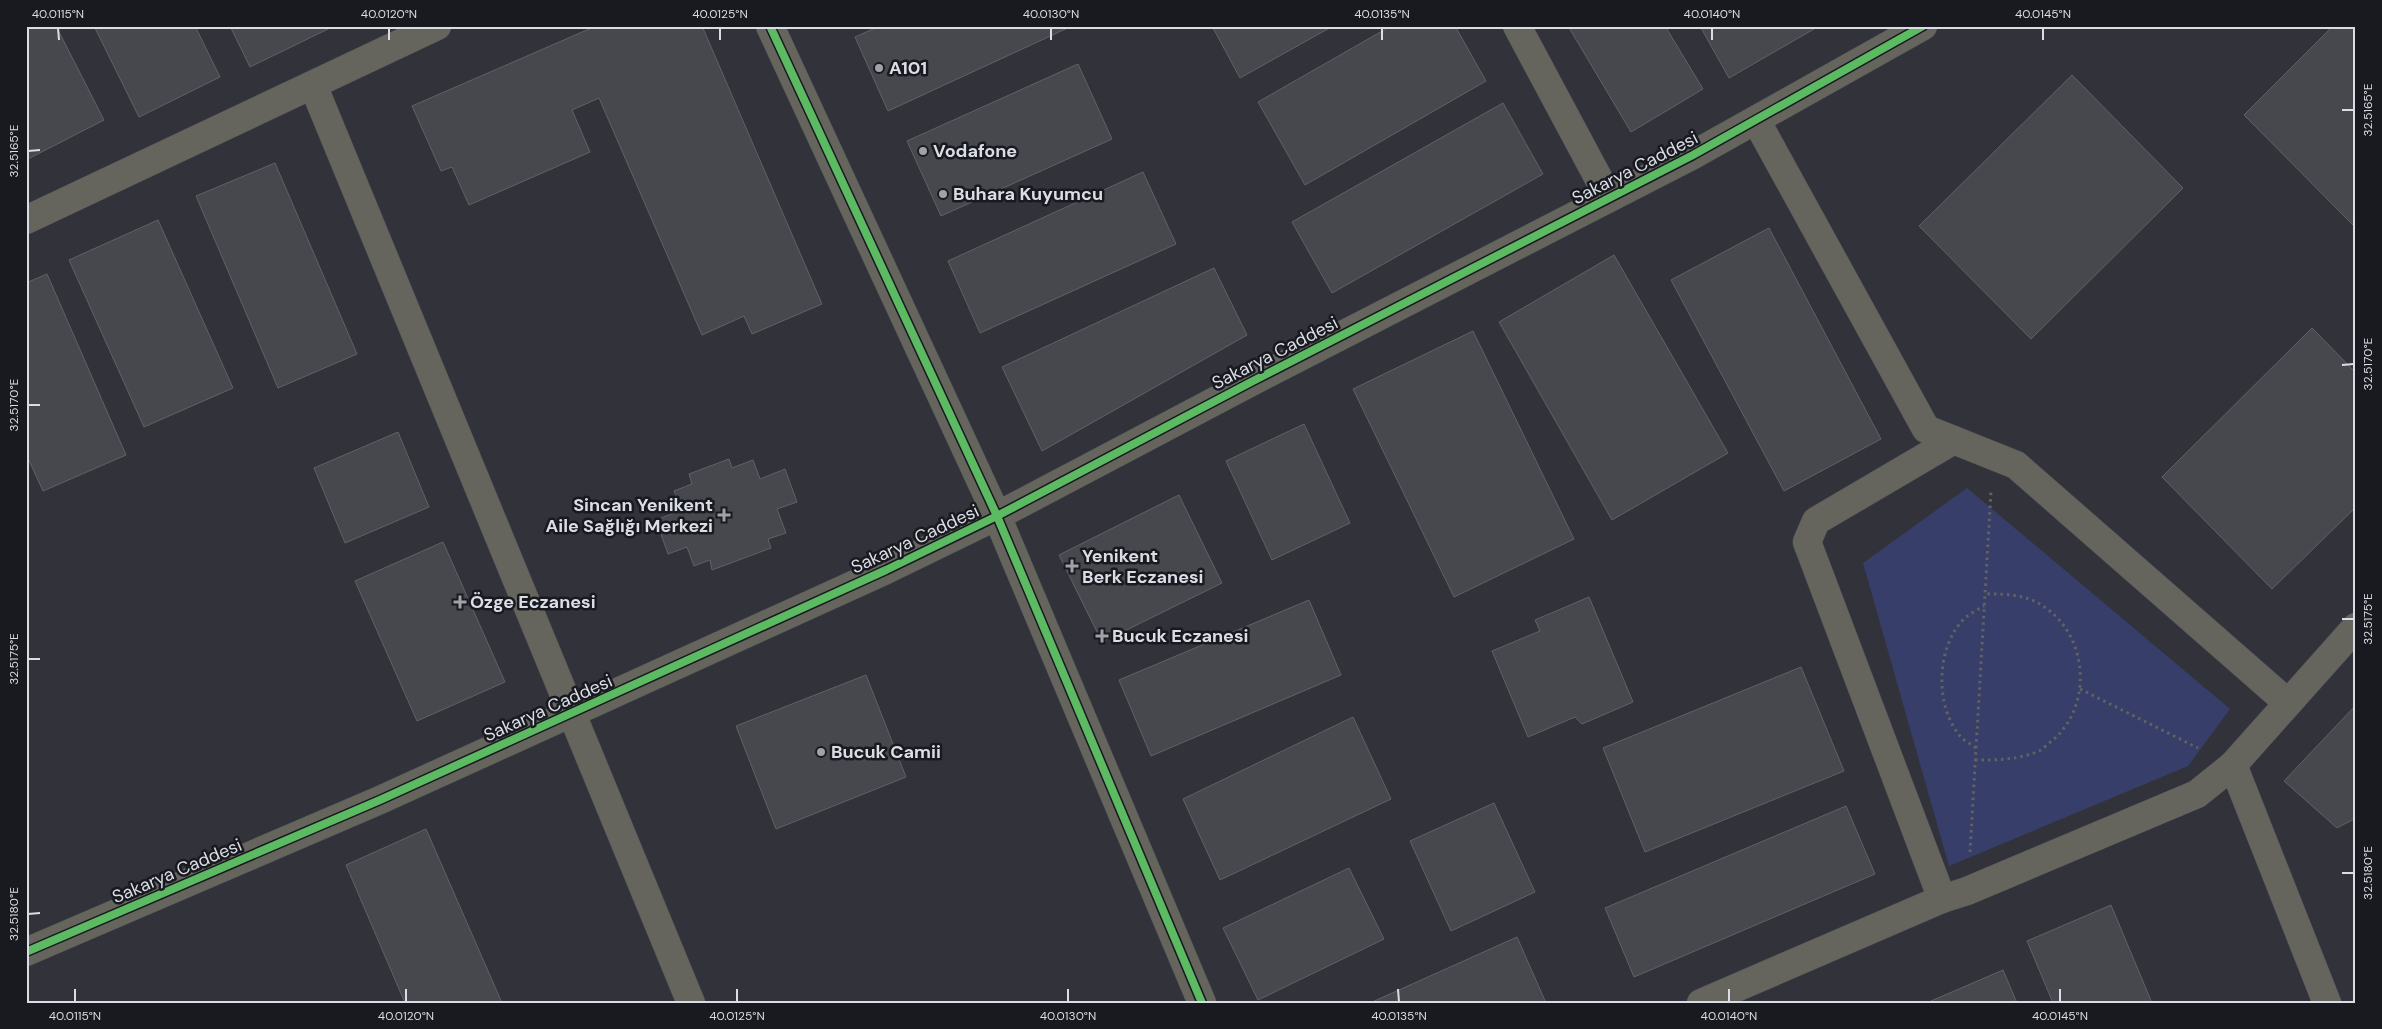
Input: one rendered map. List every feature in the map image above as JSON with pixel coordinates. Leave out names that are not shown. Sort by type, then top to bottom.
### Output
[{"type":"street","points":[[26,220],[437,26]]},
{"type":"street","points":[[770,26],[997,516],[1202,1003]]},
{"type":"street","points":[[1517,26],[1609,198]]},
{"type":"street","name":"Sakarya Caddesi","points":[[26,952],[380,800],[886,570],[997,516],[1261,376],[1609,198],[1756,120],[1923,26]]},
{"type":"street","points":[[313,85],[691,1003]]},
{"type":"street","points":[[1756,120],[1926,429],[2016,465],[2288,703]]},
{"type":"street","points":[[1942,899],[1807,542],[1816,521],[1954,440]]},
{"type":"street","points":[[1701,1003],[1942,899],[1968,891],[2197,794],[2232,765],[2356,627]]},
{"type":"street","points":[[2232,765],[2327,1003]]},
{"type":"path","points":[[1968,891],[1993,456]]},
{"type":"path","points":[[1975,760],[2023,757],[2041,750],[2063,731],[2076,706],[2082,679],[2077,651],[2063,625],[2044,606],[2018,594],[1985,594]]},
{"type":"path","points":[[1976,748],[1960,736],[1947,711],[1941,677],[1945,647],[1962,620],[1984,605]]},
{"type":"path","points":[[2080,688],[2232,765]]},
{"type":"shaded area","points":[[1967,488],[2230,709],[2188,766],[1949,866],[1863,563]]},
{"type":"building","points":[[26,26],[56,26],[104,120],[26,160]]},
{"type":"building","points":[[94,26],[195,26],[220,77],[139,117]]},
{"type":"building","points":[[230,26],[327,26],[328,29],[250,67]]},
{"type":"building","points":[[596,26],[702,26],[822,304],[752,334],[744,316],[702,335],[599,98],[572,110],[590,152],[469,205],[452,167],[441,171],[412,106]]},
{"type":"building","points":[[880,26],[1072,26],[888,111],[855,37]]},
{"type":"building","points":[[1212,26],[1333,26],[1240,78]]},
{"type":"building","points":[[1391,26],[1455,26],[1486,81],[1305,185],[1258,102]]},
{"type":"building","points":[[1568,26],[1665,26],[1703,89],[1631,132]]},
{"type":"building","points":[[1700,26],[1812,26],[1814,29],[1729,78]]},
{"type":"building","points":[[2333,26],[2356,26],[2356,228],[2244,115]]},
{"type":"building","points":[[1078,64],[1112,139],[941,216],[907,141]]},
{"type":"building","points":[[2072,75],[2183,188],[2031,339],[1919,226]]},
{"type":"building","points":[[1503,103],[1543,174],[1332,293],[1292,222]]},
{"type":"building","points":[[275,163],[357,354],[278,388],[196,196]]},
{"type":"building","points":[[1143,172],[1176,244],[980,333],[948,261]]},
{"type":"building","points":[[158,220],[233,388],[144,427],[69,260]]},
{"type":"building","points":[[1769,228],[1881,439],[1784,491],[1671,280]]},
{"type":"building","points":[[1614,255],[1728,453],[1612,520],[1499,322]]},
{"type":"building","points":[[1214,268],[1247,335],[1042,451],[1002,367]]},
{"type":"building","points":[[47,274],[126,455],[43,491],[26,454],[26,283]]},
{"type":"building","points":[[2312,328],[2356,373],[2356,507],[2272,589],[2162,477]]},
{"type":"building","points":[[1473,331],[1574,539],[1454,597],[1353,389]]},
{"type":"building","points":[[1304,424],[1350,523],[1272,560],[1226,461]]},
{"type":"building","points":[[398,432],[429,507],[345,543],[314,468]]},
{"type":"building","name":"Sincan Yenikent Aile Sağlığı Merkezi","points":[[729,459],[732,468],[753,460],[760,479],[785,469],[797,502],[777,509],[786,533],[768,539],[771,548],[712,570],[710,560],[694,566],[687,547],[668,554],[656,520],[682,510],[674,491],[692,484],[689,474]]},
{"type":"building","points":[[1179,495],[1222,583],[1102,642],[1059,555]]},
{"type":"building","points":[[443,542],[505,682],[417,721],[355,581]]},
{"type":"building","points":[[1589,597],[1633,702],[1582,724],[1575,717],[1528,737],[1492,651],[1540,631],[1535,620]]},
{"type":"building","points":[[1309,600],[1341,675],[1151,756],[1119,680]]},
{"type":"building","points":[[1801,667],[1844,771],[1645,852],[1603,748]]},
{"type":"building","name":"Bucuk Camii","points":[[866,675],[906,777],[776,829],[736,726]]},
{"type":"building","points":[[2356,705],[2356,818],[2337,828],[2284,781]]},
{"type":"building","points":[[1353,717],[1391,799],[1220,880],[1183,799]]},
{"type":"building","points":[[1494,803],[1535,892],[1451,931],[1410,841]]},
{"type":"building","points":[[1846,806],[1875,874],[1634,977],[1605,908]]},
{"type":"building","points":[[426,829],[502,1003],[405,1003],[346,865]]},
{"type":"building","points":[[1349,868],[1384,939],[1258,1000],[1223,928]]},
{"type":"building","points":[[2111,905],[2152,1003],[2053,1003],[2027,941]]},
{"type":"building","points":[[1517,937],[1546,1003],[1370,1003]]},
{"type":"building","points":[[2003,970],[2017,1003],[1932,1003],[1931,1001]]},
{"type":"cycle path","points":[[770,26],[997,516],[1202,1003]]},
{"type":"cycle path","points":[[26,952],[380,800],[886,570],[997,516],[1253,381],[1693,155],[1923,26]]},
{"type":"place","name":"A101","points":[[879,68]]},
{"type":"place","name":"Vodafone","points":[[923,151]]},
{"type":"place","name":"Buhara Kuyumcu","points":[[943,194]]},
{"type":"place","name":"Sincan Yenikent Aile Sağlığı Merkezi","points":[[724,515]]},
{"type":"place","name":"Yenikent Berk Eczanesi","points":[[1072,566]]},
{"type":"place","name":"Özge Eczanesi","points":[[460,602]]},
{"type":"place","name":"Bucuk Eczanesi","points":[[1102,636]]},
{"type":"place","name":"Bucuk Camii","points":[[821,752]]}]
